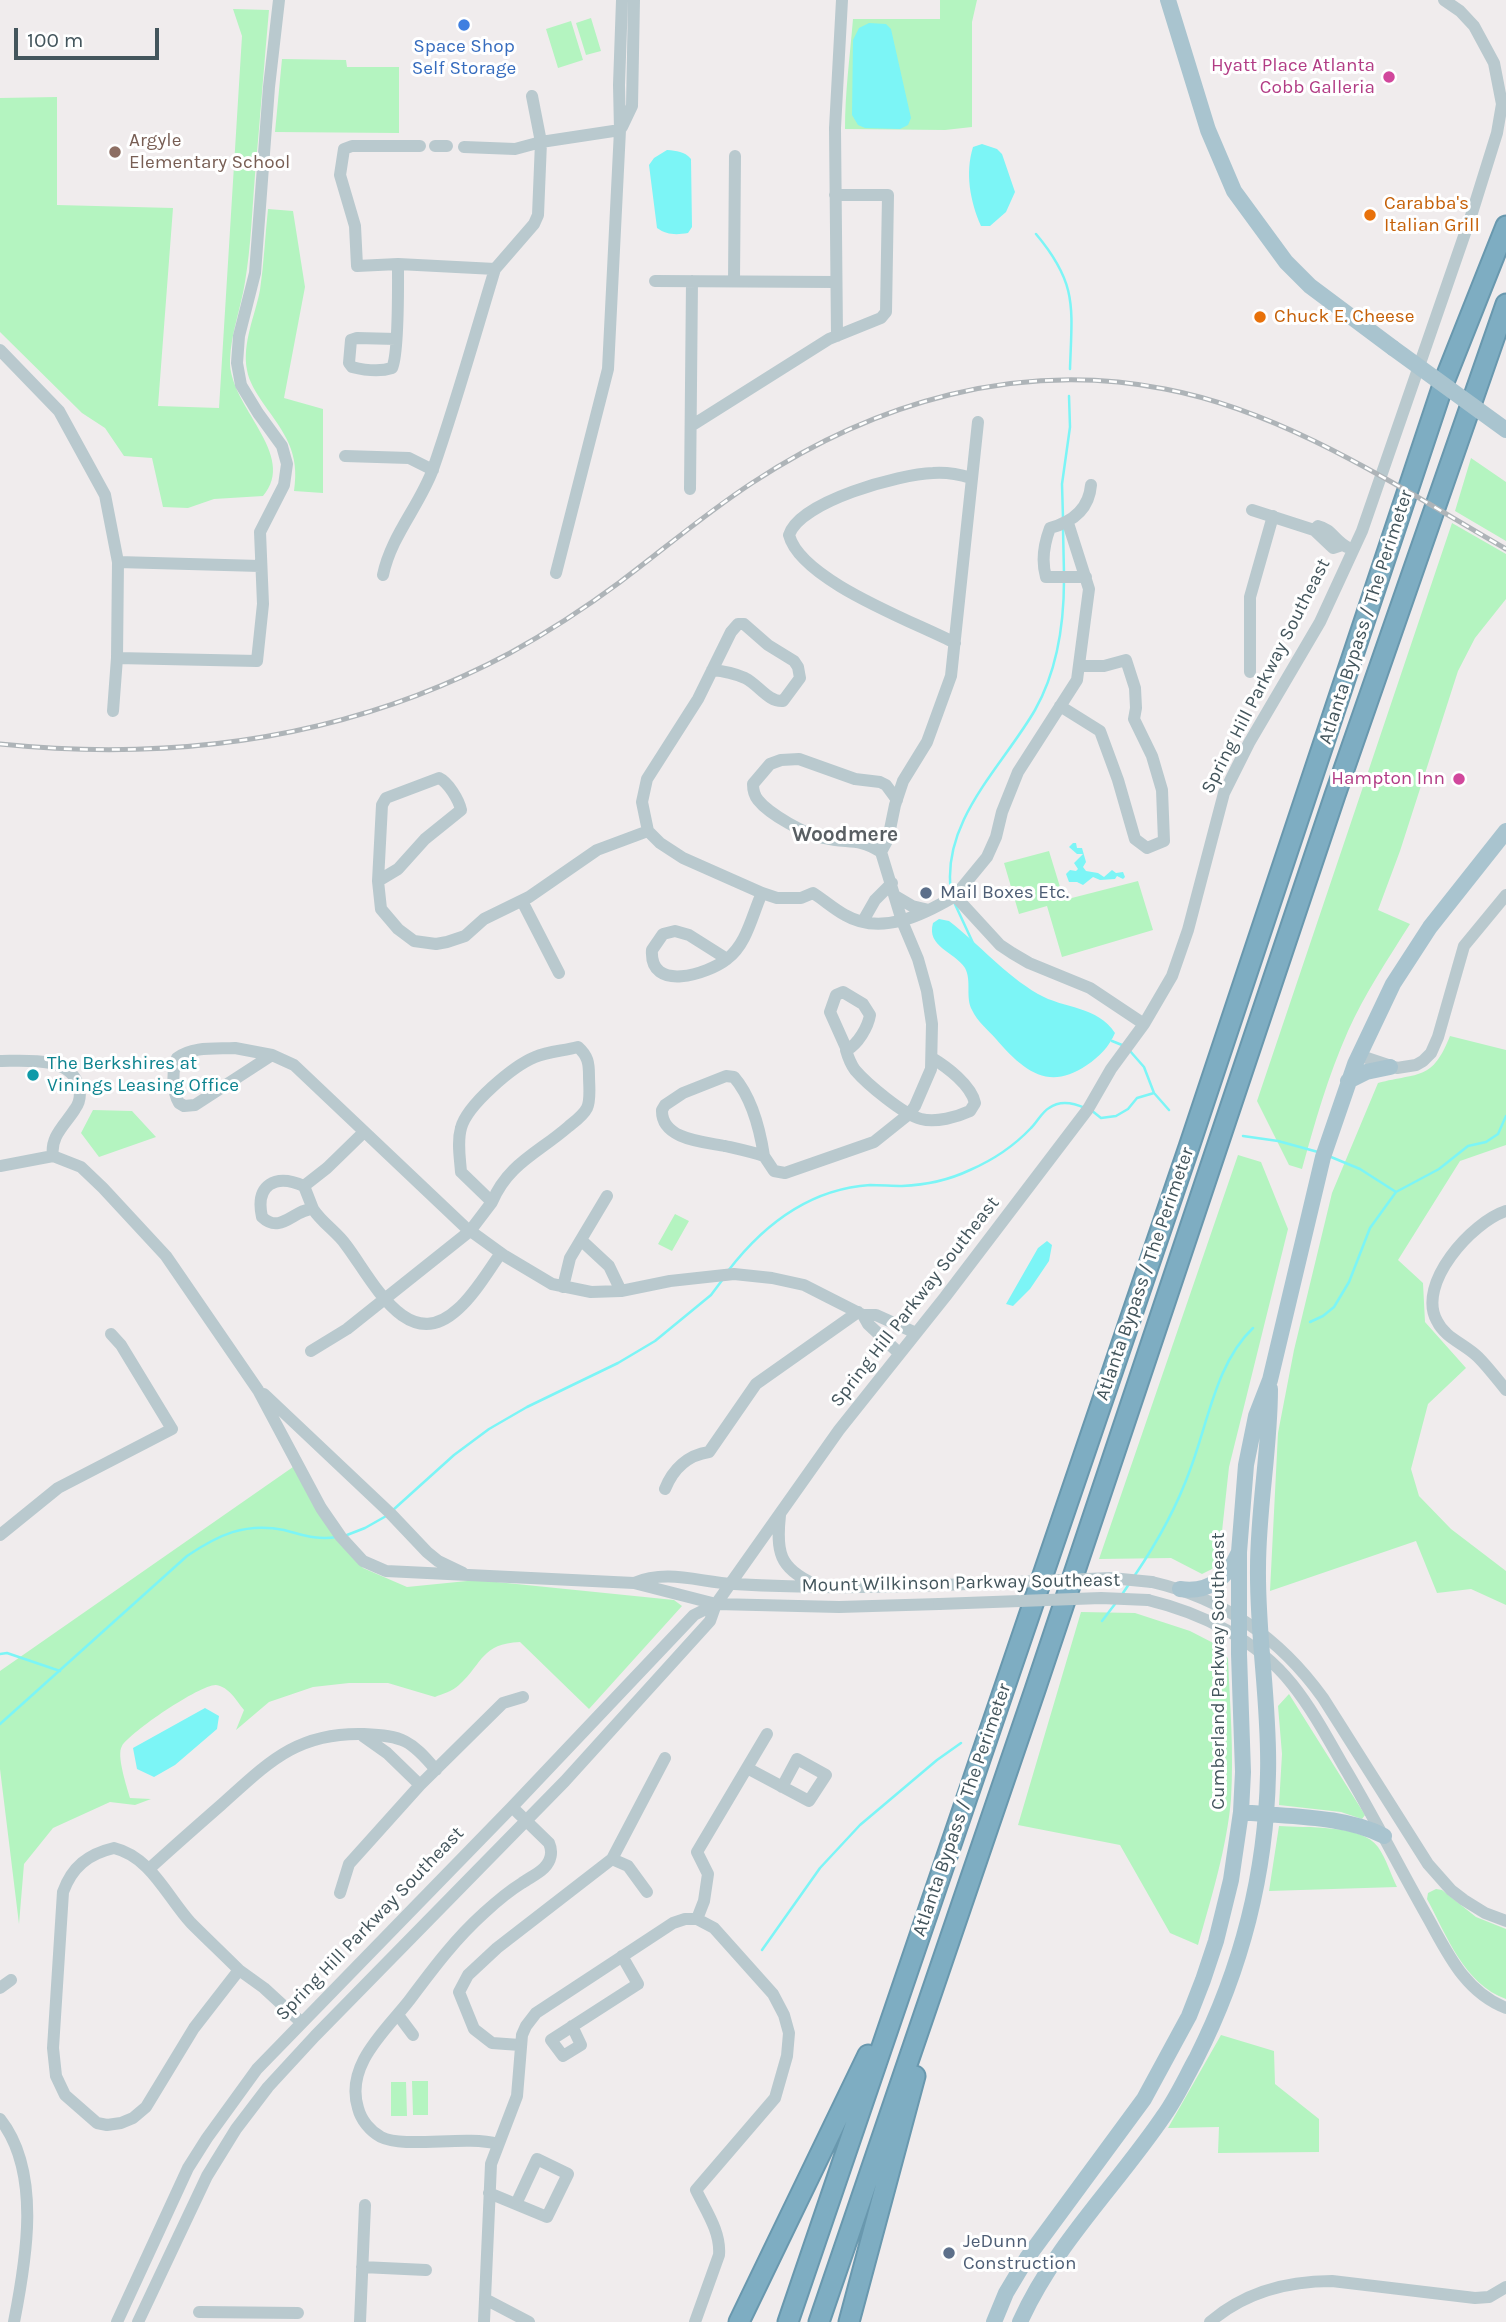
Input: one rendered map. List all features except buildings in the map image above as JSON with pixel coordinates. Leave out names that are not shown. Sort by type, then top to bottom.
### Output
[{"type":"highway","name":"Atlanta Bypass / The Perimeter","points":[[788,2322],[1192,1138],[1444,382],[1506,226]]},
{"type":"highway","name":"Atlanta Bypass / The Perimeter","points":[[819,2322],[1335,795],[1506,304]]},
{"type":"highway","points":[[849,2322],[951,1936]]},
{"type":"highway","points":[[739,2322],[901,1988]]},
{"type":"main road","points":[[1168,0],[1208,130],[1234,191],[1286,262],[1310,286],[1506,430]]},
{"type":"main road","name":"Cumberland Parkway Southeast","points":[[994,2322],[1014,2279],[1144,2099],[1189,2016],[1216,1941],[1231,1880],[1241,1812],[1239,1552],[1243,1493],[1252,1431],[1270,1380],[1323,1157],[1348,1081],[1383,1003],[1430,927],[1506,831]]},
{"type":"main road","points":[[1348,1081],[1366,1072],[1390,1067]]},
{"type":"main road","name":"Cumberland Parkway Southeast","points":[[1020,2322],[1035,2291],[1053,2264],[1166,2113],[1214,2021],[1250,1916],[1266,1815],[1268,1753],[1259,1630],[1259,1530],[1270,1418],[1270,1380]]},
{"type":"main road","points":[[1180,1589],[1201,1589],[1217,1581],[1230,1569],[1239,1552]]},
{"type":"main road","points":[[1241,1812],[1351,1824],[1384,1836]]},
{"type":"street","points":[[117,658],[257,661],[263,604],[260,532],[284,485],[287,464],[282,446],[241,385],[237,363],[239,336],[255,273],[269,87],[279,0]]},
{"type":"street","points":[[556,573],[608,369],[620,130],[622,0]]},
{"type":"street","points":[[620,130],[632,106],[634,0]]},
{"type":"street","points":[[837,336],[835,128],[842,0]]},
{"type":"street","name":"Spring Hill Parkway Southeast","points":[[138,2322],[207,2176],[236,2129],[268,2087],[565,1781],[710,1621],[716,1604],[839,1430],[1088,1109],[1111,1069],[1144,1024],[1171,976],[1181,951],[1224,793],[1249,743],[1320,622],[1347,547],[1383,473],[1476,201],[1500,122],[1500,89],[1488,49],[1467,18],[1444,0]]},
{"type":"street","points":[[383,575],[396,540],[433,470],[495,269],[534,224],[538,215],[541,142],[533,96]]},
{"type":"street","points":[[464,147],[515,149],[541,142],[620,130]]},
{"type":"street","points":[[419,146],[352,146],[344,149],[340,175],[355,226],[356,266],[398,264],[495,269]]},
{"type":"street","points":[[734,281],[735,156]]},
{"type":"street","points":[[691,426],[837,336],[881,318],[886,312],[888,195],[835,195]]},
{"type":"street","points":[[396,340],[398,264]]},
{"type":"street","points":[[655,281],[835,282]]},
{"type":"street","points":[[690,489],[692,281]]},
{"type":"street","points":[[0,350],[51,401],[66,422],[105,495],[118,562],[117,658],[113,711]]},
{"type":"street","points":[[881,852],[888,839],[904,782],[927,742],[951,676],[978,422]]},
{"type":"street","points":[[345,456],[409,458],[433,470]]},
{"type":"street","points":[[955,643],[834,583],[803,558],[789,535],[800,519],[821,506],[885,481],[934,472],[971,478]]},
{"type":"street","points":[[1086,577],[1046,577],[1044,544],[1050,528],[1068,523],[1083,510],[1090,498],[1091,485]]},
{"type":"street","points":[[1252,510],[1314,530],[1333,548],[1347,547]]},
{"type":"street","points":[[1250,672],[1250,597],[1273,516]]},
{"type":"street","points":[[712,670],[746,678],[771,699],[783,701],[800,678],[794,661],[776,651],[744,624],[738,624],[731,632],[689,714],[647,779],[642,802],[648,831],[660,843],[683,858],[778,898],[801,898],[813,893],[845,916],[887,924],[929,910],[955,896],[987,857],[1017,772],[1076,680],[1089,589],[1068,523]]},
{"type":"street","points":[[118,562],[260,565]]},
{"type":"street","points":[[1060,706],[1101,731],[1135,839],[1147,848],[1164,841],[1162,790],[1152,756],[1134,719],[1136,698],[1126,660],[1104,666],[1079,666]]},
{"type":"street","points":[[764,1156],[686,1139],[668,1127],[663,1119],[665,1105],[683,1093],[726,1076],[734,1077],[750,1106],[764,1156],[774,1171],[785,1173],[874,1142],[909,1114],[931,1069],[932,1024],[918,959],[902,921],[881,852],[863,842],[811,834],[759,801],[753,784],[770,764],[799,759],[855,779],[880,782],[886,785],[897,800]]},
{"type":"street","points":[[377,881],[398,869],[425,839],[461,810],[442,778],[386,798],[380,812],[377,881],[384,913],[407,937],[423,943],[447,942],[465,936],[484,919],[522,901],[597,850],[648,831]]},
{"type":"street","points":[[894,890],[912,906],[929,910]]},
{"type":"street","points":[[863,921],[875,900],[894,890]]},
{"type":"street","points":[[727,959],[690,935],[675,931],[663,934],[655,942],[652,954],[654,963],[663,974],[675,978],[714,968],[727,959],[732,955],[750,927],[762,893]]},
{"type":"street","points":[[1359,1055],[1390,1067],[1403,1068],[1416,1065],[1431,1053],[1464,946],[1506,895]]},
{"type":"street","points":[[955,896],[1000,944],[1012,953],[1029,963],[1090,988],[1144,1024]]},
{"type":"street","points":[[522,901],[559,973]]},
{"type":"street","points":[[311,1351],[347,1329],[470,1231],[492,1202],[498,1187],[514,1167],[582,1115],[588,1107],[589,1066],[586,1054],[578,1047],[549,1052],[522,1063],[481,1099],[463,1122],[460,1131],[461,1172],[492,1202]]},
{"type":"street","points":[[272,1055],[195,1105],[184,1106],[175,1098],[174,1064],[181,1054],[235,1048],[272,1055],[294,1065],[470,1231],[552,1284],[591,1292],[621,1291],[670,1281],[734,1274],[772,1278],[804,1285],[860,1313],[876,1315],[916,1333]]},
{"type":"street","points":[[846,1050],[856,1071],[909,1114],[922,1120],[939,1119],[973,1108],[973,1096],[957,1078],[932,1058]]},
{"type":"street","points":[[0,1061],[57,1065],[68,1069],[76,1079],[80,1100],[54,1139],[53,1156]]},
{"type":"street","points":[[304,1186],[364,1132]]},
{"type":"street","points":[[0,1166],[53,1156],[82,1167],[166,1256],[258,1390],[321,1508],[355,1554],[370,1565],[386,1571],[634,1583]]},
{"type":"street","points":[[304,1186],[285,1181],[264,1189],[259,1201],[262,1217],[265,1221],[277,1224],[304,1210],[313,1209]]},
{"type":"street","points":[[304,1186],[313,1209],[345,1243],[385,1299],[410,1320],[427,1324],[444,1320],[466,1300],[501,1253]]},
{"type":"street","points":[[563,1287],[566,1267],[607,1196]]},
{"type":"street","points":[[1506,1211],[1489,1218],[1472,1231],[1450,1255],[1436,1287],[1434,1310],[1435,1320],[1442,1329],[1479,1357],[1506,1390]]},
{"type":"street","points":[[581,1240],[609,1266],[621,1291]]},
{"type":"street","points":[[860,1313],[868,1324],[900,1353]]},
{"type":"street","points":[[665,1489],[671,1475],[694,1455],[709,1452],[756,1384],[860,1313]]},
{"type":"street","points":[[0,1535],[58,1488],[172,1429],[121,1345],[111,1334]]},
{"type":"street","points":[[258,1390],[345,1469],[427,1552],[460,1572],[483,1577]]},
{"type":"street","points":[[780,1513],[778,1544],[786,1566],[803,1579],[821,1587]]},
{"type":"street","name":"Mount Wilkinson Parkway Southeast","points":[[634,1583],[650,1576],[730,1584],[821,1587],[1111,1578],[1152,1582],[1180,1589],[1239,1615],[1294,1662],[1310,1680],[1418,1849],[1439,1877],[1474,1907],[1506,1921]]},
{"type":"street","name":"Mount Wilkinson Parkway Southeast","points":[[634,1583],[716,1604],[839,1607],[1101,1598],[1148,1600],[1194,1614],[1261,1653],[1290,1681],[1305,1700],[1384,1836],[1454,1966],[1480,1994],[1506,2008]]},
{"type":"street","name":"Spring Hill Parkway Southeast","points":[[117,2322],[170,2203],[207,2138],[257,2069],[694,1615],[716,1604]]},
{"type":"street","points":[[340,1893],[349,1864],[420,1785],[503,1703],[523,1697]]},
{"type":"street","points":[[149,1869],[272,1759],[322,1737],[360,1734],[398,1738],[412,1743],[436,1770]]},
{"type":"street","points":[[360,1734],[387,1753],[420,1785]]},
{"type":"street","points":[[697,1919],[704,1901],[708,1874],[697,1852],[767,1734]]},
{"type":"street","points":[[520,2045],[492,2043],[474,2029],[459,1992],[468,1975],[497,1948],[612,1860],[665,1758]]},
{"type":"street","points":[[747,1768],[782,1787]]},
{"type":"street","points":[[498,2144],[481,2139],[399,2141],[379,2135],[361,2117],[357,2105],[356,2082],[362,2063],[360,2048],[376,2029],[388,2027],[463,1933],[502,1897],[546,1866],[551,1855],[549,1843],[512,1807]]},
{"type":"street","points":[[239,1970],[194,2028],[146,2107],[133,2118],[107,2125],[97,2123],[65,2095],[56,2076],[53,2048],[61,1904],[66,1885],[75,1870],[99,1851],[114,1848],[125,1850],[149,1869],[191,1923],[239,1970],[264,1988],[301,2022]]},
{"type":"street","points":[[612,1860],[628,1866],[647,1892]]},
{"type":"street","points":[[484,2322],[491,2164],[517,2096],[520,2045],[526,2026],[536,2013],[673,1923],[697,1919],[714,1928],[765,1984],[779,2004],[789,2033],[787,2056],[775,2098],[696,2190],[718,2235],[720,2245],[719,2255],[695,2322]]},
{"type":"street","points":[[572,2026],[638,1984],[622,1956]]},
{"type":"street","points":[[0,1988],[11,1980]]},
{"type":"street","points":[[398,2015],[413,2035]]},
{"type":"street","points":[[0,2119],[16,2144],[24,2170],[25,2267],[14,2322]]},
{"type":"street","points":[[489,2193],[547,2217],[568,2174],[537,2160],[516,2204]]},
{"type":"street","points":[[360,2322],[365,2205]]},
{"type":"street","points":[[362,2267],[426,2270]]},
{"type":"street","points":[[1210,2322],[1255,2294],[1287,2284],[1309,2281],[1332,2281],[1475,2298],[1489,2297],[1506,2287]]},
{"type":"street","points":[[485,2299],[529,2322]]},
{"type":"street","points":[[199,2312],[224,2317],[298,2313]]},
{"type":"green space","points":[[940,0],[977,0],[972,22],[972,127],[945,130],[845,129],[853,19],[940,19]]},
{"type":"green space","points":[[233,9],[269,10],[249,256],[230,360],[232,377],[239,395],[268,447],[273,464],[272,480],[263,496],[214,499],[188,508],[163,507],[152,458],[124,456],[105,428],[82,413],[0,332],[0,98],[57,97],[57,205],[173,208],[158,406],[219,408],[242,36]]},
{"type":"green space","points":[[591,18],[601,51],[586,55],[576,23]]},
{"type":"green space","points":[[571,21],[583,60],[558,68],[546,29]]},
{"type":"green space","points":[[282,59],[346,60],[347,67],[399,67],[399,133],[275,132]]},
{"type":"green space","points":[[268,209],[293,211],[305,287],[284,398],[323,409],[323,493],[294,491],[293,454],[278,424],[255,391],[247,370],[246,350],[260,290]]},
{"type":"green space","points":[[1471,458],[1506,482],[1506,541],[1455,511]]},
{"type":"green space","points":[[1452,523],[1506,554],[1506,599],[1475,638],[1458,671],[1400,851],[1378,910],[1410,924],[1369,990],[1348,1031],[1328,1082],[1302,1169],[1289,1165],[1257,1101]]},
{"type":"green space","points":[[1049,851],[1064,900],[1138,881],[1153,930],[1062,957],[1047,906],[1019,914],[1004,863]]},
{"type":"green space","points":[[1450,1036],[1506,1050],[1506,1145],[1460,1161],[1398,1260],[1423,1283],[1425,1322],[1466,1368],[1428,1404],[1411,1469],[1419,1496],[1451,1529],[1506,1571],[1506,1605],[1471,1589],[1437,1593],[1416,1541],[1270,1591],[1278,1433],[1294,1350],[1332,1193],[1378,1083],[1414,1075],[1430,1068],[1437,1061]]},
{"type":"green space","points":[[93,1110],[132,1111],[156,1137],[99,1157],[81,1133]]},
{"type":"green space","points":[[1238,1155],[1261,1162],[1288,1229],[1229,1467],[1219,1559],[1212,1569],[1202,1574],[1171,1558],[1099,1559]]},
{"type":"green space","points":[[675,1214],[689,1221],[672,1251],[658,1244]]},
{"type":"green space","points":[[293,1467],[363,1568],[407,1587],[477,1580],[674,1600],[682,1606],[589,1709],[520,1642],[507,1643],[490,1650],[457,1687],[435,1697],[388,1683],[313,1687],[269,1702],[236,1730],[244,1710],[228,1691],[216,1685],[196,1692],[151,1720],[128,1739],[120,1750],[130,1798],[151,1799],[135,1805],[110,1802],[53,1828],[24,1864],[19,1924],[0,1769],[0,1671]]},
{"type":"green space","points":[[1081,1612],[1135,1613],[1190,1631],[1223,1648],[1228,1659],[1232,1746],[1231,1799],[1222,1854],[1198,1945],[1170,1933],[1120,1845],[1018,1825]]},
{"type":"green space","points":[[1289,1694],[1365,1815],[1362,1819],[1341,1812],[1279,1805],[1282,1754],[1278,1706]]},
{"type":"green space","points":[[1279,1826],[1332,1829],[1359,1834],[1381,1851],[1397,1887],[1269,1891]]},
{"type":"green space","points":[[1436,1889],[1442,1890],[1476,1917],[1506,1929],[1506,1999],[1479,1982],[1458,1957],[1427,1899],[1428,1893]]},
{"type":"green space","points":[[1221,2035],[1274,2051],[1275,2084],[1319,2119],[1319,2152],[1218,2153],[1219,2127],[1168,2128]]},
{"type":"green space","points":[[412,2081],[428,2081],[428,2115],[413,2115]]},
{"type":"green space","points":[[391,2082],[406,2082],[407,2116],[391,2116]]},
{"type":"water","points":[[869,23],[886,24],[891,29],[911,118],[908,125],[900,129],[865,128],[858,125],[852,115],[853,40],[859,28]]},
{"type":"water","points":[[982,144],[997,149],[1002,154],[1015,192],[1006,212],[990,226],[981,226],[970,187],[969,167],[973,147]]},
{"type":"water","points":[[667,150],[683,153],[691,159],[692,227],[688,233],[672,234],[657,228],[649,165],[654,158]]},
{"type":"water","points":[[1076,843],[1077,848],[1082,848],[1086,862],[1083,867],[1086,871],[1104,877],[1112,870],[1116,873],[1123,872],[1125,877],[1100,880],[1093,877],[1083,885],[1069,882],[1066,874],[1070,870],[1078,869],[1074,863],[1083,854],[1077,854],[1069,847]]},
{"type":"water","points":[[939,919],[949,921],[1014,978],[1038,994],[1090,1013],[1108,1024],[1115,1033],[1107,1047],[1087,1065],[1060,1077],[1048,1077],[1026,1068],[974,1014],[969,1000],[965,968],[937,944],[934,938],[933,923]]},
{"type":"water","points":[[1047,1241],[1052,1245],[1049,1261],[1030,1289],[1013,1306],[1006,1304],[1038,1248]]},
{"type":"water","points":[[205,1708],[219,1716],[217,1729],[175,1765],[154,1777],[137,1769],[133,1748]]},
{"type":"waterway","points":[[1036,234],[1059,267],[1070,297],[1070,369]]},
{"type":"waterway","points":[[1063,518],[1062,484],[1070,427],[1069,396]]},
{"type":"waterway","points":[[1063,528],[1064,574]]},
{"type":"waterway","points":[[951,892],[950,866],[964,818],[1035,710],[1049,680],[1061,631],[1064,580]]},
{"type":"waterway","points":[[954,902],[973,943]]},
{"type":"waterway","points":[[1112,1041],[1122,1045]]},
{"type":"waterway","points":[[1130,1051],[1144,1067],[1154,1093],[1169,1110]]},
{"type":"waterway","points":[[1091,1110],[1101,1118],[1116,1116],[1128,1109],[1137,1098],[1154,1093]]},
{"type":"waterway","points":[[728,1271],[773,1224],[808,1202],[848,1188],[870,1185],[902,1186],[954,1177],[1003,1152],[1053,1105],[1067,1103],[1085,1108]]},
{"type":"waterway","points":[[1310,1322],[1334,1307],[1349,1282],[1370,1228],[1396,1192],[1439,1169],[1468,1146],[1486,1142],[1498,1134],[1506,1116]]},
{"type":"waterway","points":[[1243,1136],[1278,1141],[1318,1152]]},
{"type":"waterway","points":[[1331,1157],[1360,1169],[1396,1192]]},
{"type":"waterway","points":[[393,1510],[454,1455],[489,1429],[527,1407],[618,1363],[655,1341],[711,1295],[723,1279]]},
{"type":"waterway","points":[[1135,1575],[1179,1498],[1214,1394],[1230,1358],[1253,1328]]},
{"type":"waterway","points":[[347,1535],[388,1515]]},
{"type":"waterway","points":[[0,1724],[187,1556],[210,1542],[232,1532],[257,1528],[316,1537],[337,1537]]},
{"type":"waterway","points":[[1121,1596],[1129,1584]]},
{"type":"waterway","points":[[1102,1621],[1115,1604]]},
{"type":"waterway","points":[[0,1654],[7,1653],[60,1671]]},
{"type":"waterway","points":[[762,1950],[820,1868],[860,1825],[961,1743]]},
{"type":"railway","points":[[0,744],[66,749],[197,746],[262,737],[325,724],[388,706],[450,682],[510,653],[552,628],[620,582],[752,483],[799,455],[848,430],[898,410],[950,395],[1002,385],[1056,380],[1110,381],[1165,389],[1210,400],[1255,415],[1342,455],[1506,549]]},
{"type":"place","name":"Space Shop Self Storage","points":[[464,25]]},
{"type":"place","name":"Hyatt Place Atlanta Cobb Galleria","points":[[1389,77]]},
{"type":"place","name":"Argyle Elementary School","points":[[115,152]]},
{"type":"place","name":"Carabba's Italian Grill","points":[[1370,215]]},
{"type":"place","name":"Chuck E. Cheese","points":[[1260,317]]},
{"type":"place","name":"Hampton Inn","points":[[1459,779]]},
{"type":"place","name":"Mail Boxes Etc.","points":[[926,893]]},
{"type":"place","name":"The Berkshires at Vinings Leasing Office","points":[[33,1075]]},
{"type":"place","name":"JeDunn Construction","points":[[949,2253]]},
{"type":"district","name":"Woodmere","points":[[845,835]]}]
